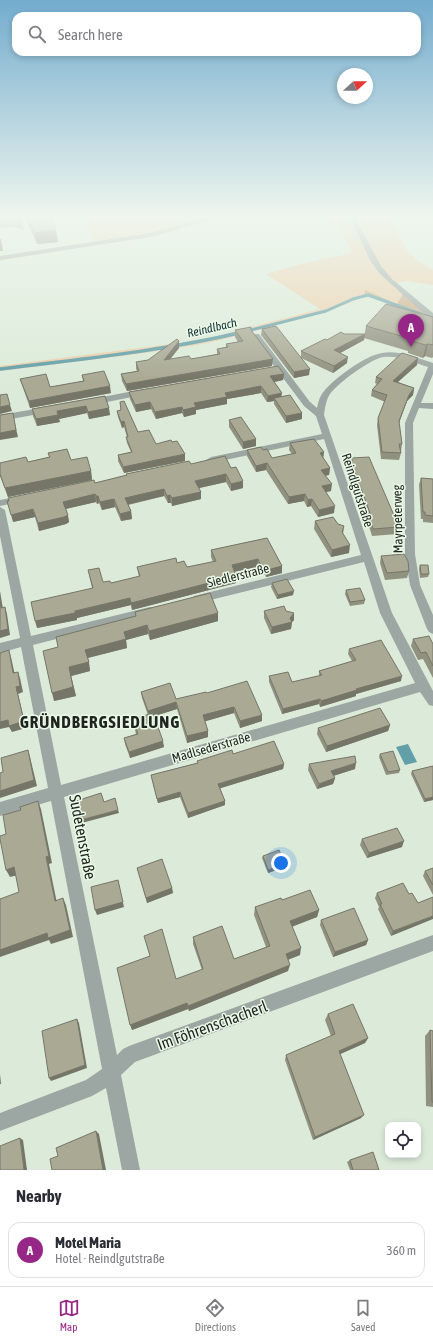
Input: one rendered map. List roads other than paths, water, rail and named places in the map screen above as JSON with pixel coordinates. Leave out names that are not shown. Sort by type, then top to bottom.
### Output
[{"type":"street","points":[[382,271],[420,303],[433,317]]},
{"type":"street","points":[[256,336],[276,369],[307,404],[320,415]]},
{"type":"street","points":[[320,415],[322,403],[327,393],[372,358],[381,355],[392,355],[406,357],[433,366]]},
{"type":"street","name":"Mayrpeterweg","points":[[433,366],[409,423],[410,554],[415,585],[433,629]]},
{"type":"street","points":[[86,403],[156,390]]},
{"type":"street","points":[[416,405],[433,406]]},
{"type":"street","points":[[0,418],[54,409]]},
{"type":"street","name":"Reindlgutstraße","points":[[320,415],[366,558],[386,613],[423,686],[433,701]]},
{"type":"street","points":[[202,462],[326,436]]},
{"type":"street","points":[[0,503],[31,497]]},
{"type":"street","name":"Sudetenstraße","points":[[0,510],[130,1170]]},
{"type":"street","name":"Siedlerstraße","points":[[188,602],[366,558]]},
{"type":"street","points":[[0,648],[157,609]]},
{"type":"street","name":"Madlsederstraße","points":[[0,809],[423,686]]},
{"type":"street","name":"Im Föhrenschacherl","points":[[0,1122],[92,1087],[111,1073],[130,1055],[433,943]]},
{"type":"water","points":[[408,744],[417,762],[405,765],[396,747]]},
{"type":"waterway","name":"Reindlbach","points":[[242,332],[326,311],[353,299],[368,295],[421,314]]},
{"type":"waterway","name":"Reindlbach","points":[[0,369],[153,349],[213,339],[242,332]]},
{"type":"place","name":"Motel Maria","points":[[411,347]]},
{"type":"district","name":"GRÜNDBERGSIEDLUNG","points":[[100,722]]}]
